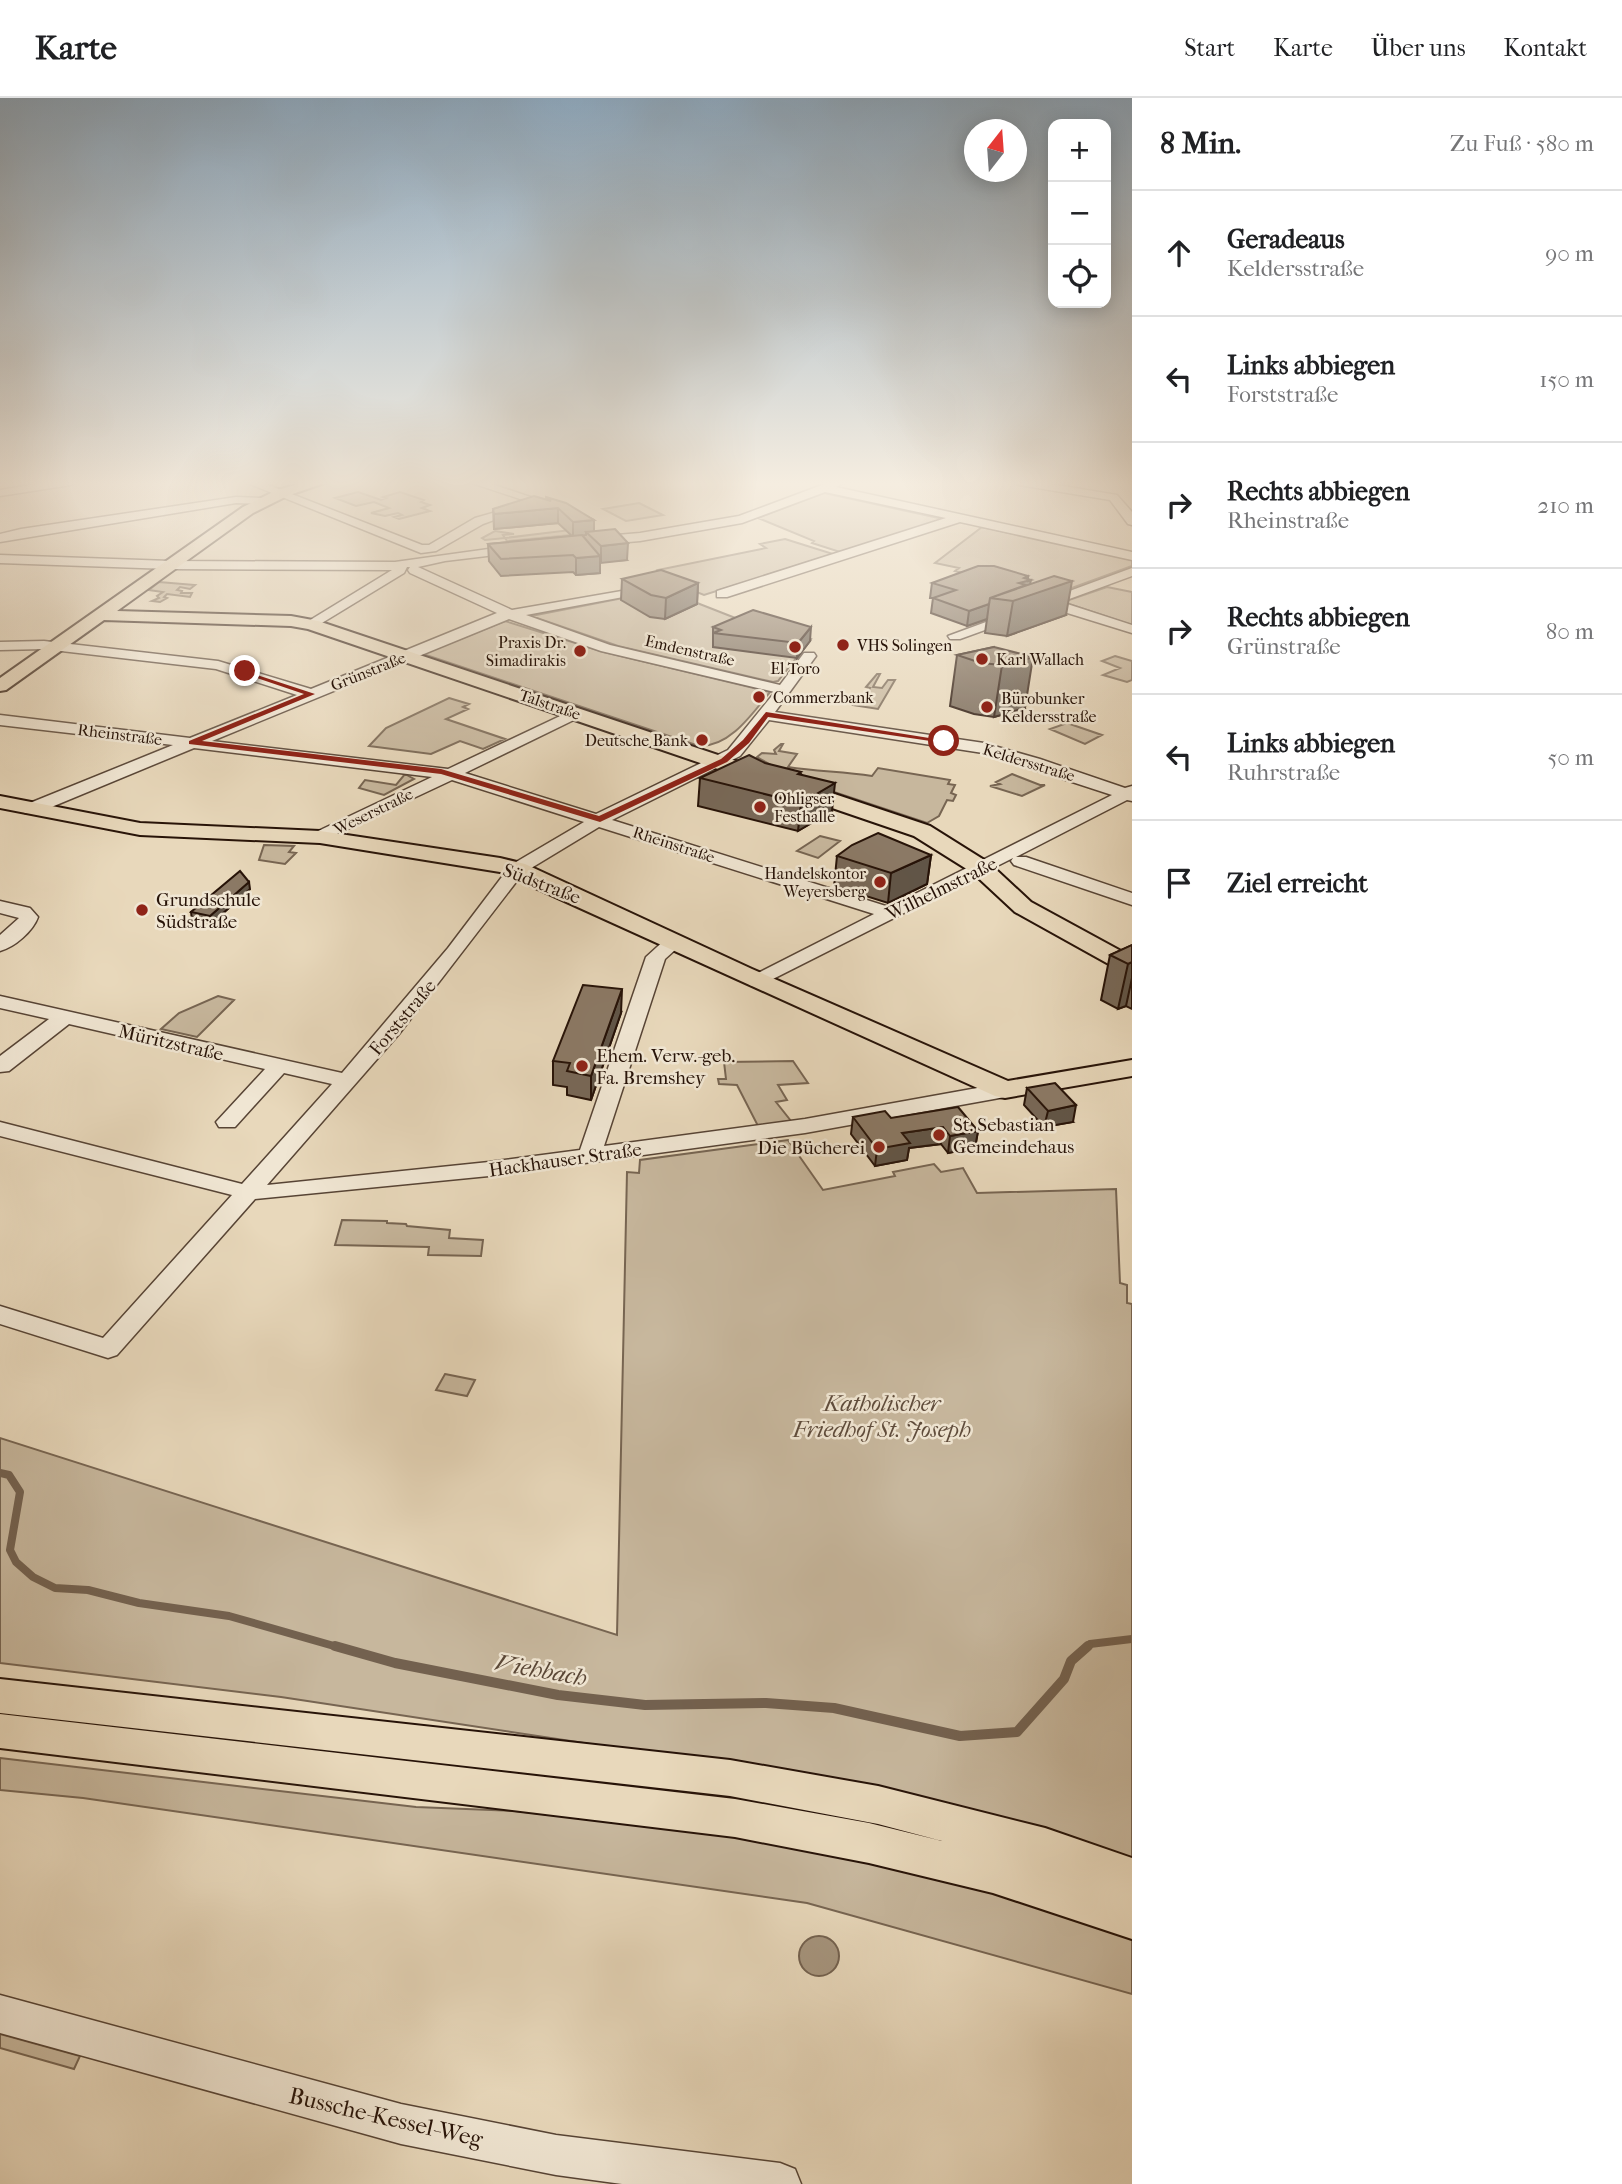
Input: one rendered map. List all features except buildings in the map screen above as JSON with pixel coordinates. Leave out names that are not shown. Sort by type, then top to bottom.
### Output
[{"type":"main road","points":[[0,686],[150,579]]},
{"type":"main road","name":"Talstraße","points":[[101,615],[290,621],[312,625],[577,713],[922,831],[981,868],[1023,907],[1132,967]]},
{"type":"main road","name":"Südstraße","points":[[0,803],[140,829],[320,837],[517,869],[757,981],[1005,1090]]},
{"type":"main road","name":"Hackhauser Straße","points":[[1005,1090],[1132,1068]]},
{"type":"main road","points":[[0,1696],[730,1778],[878,1805],[1045,1848],[1132,1878]]},
{"type":"main road","points":[[0,1731],[735,1818],[869,1843],[993,1873],[1132,1918]]},
{"type":"street","points":[[312,625],[388,579]]},
{"type":"street","name":"Emdenstraße","points":[[432,579],[509,614],[606,648],[784,690]]},
{"type":"street","points":[[722,594],[768,579]]},
{"type":"street","points":[[955,636],[1114,579]]},
{"type":"street","points":[[1105,583],[1132,589]]},
{"type":"street","name":"Grünstraße","points":[[31,809],[509,614],[634,591]]},
{"type":"street","points":[[1049,603],[1132,629]]},
{"type":"street","points":[[0,646],[57,646],[218,665],[311,694]]},
{"type":"street","name":"Forststraße","points":[[0,1315],[108,1349],[347,1082],[456,952],[517,869],[600,819],[720,762],[746,741],[809,656]]},
{"type":"street","name":"Weserstraße","points":[[320,837],[577,713]]},
{"type":"street","name":"Keldersstraße","points":[[766,715],[985,748],[1130,791]]},
{"type":"street","name":"Rheinstraße","points":[[0,720],[451,774],[600,819],[888,913]]},
{"type":"street","name":"Wilhelmstraße","points":[[757,981],[1130,791]]},
{"type":"street","points":[[1020,861],[1132,900]]},
{"type":"street","points":[[0,906],[23,912],[28,920],[0,944]]},
{"type":"street","points":[[590,1155],[656,957],[675,941]]},
{"type":"street","name":"Müritzstraße","points":[[0,1002],[347,1082]]},
{"type":"street","points":[[1,1066],[64,1018]]},
{"type":"street","points":[[227,1122],[278,1067]]},
{"type":"street","name":"Hackhauser Straße","points":[[0,1129],[247,1192],[274,1192],[590,1155],[805,1126],[1005,1090]]},
{"type":"street","name":"Bussche-Kessel-Weg","points":[[0,2014],[401,2124],[556,2155],[735,2182],[780,2184]]},
{"type":"green space","points":[[672,579],[753,579],[704,595]]},
{"type":"green space","points":[[987,579],[1096,579],[1050,596]]},
{"type":"green space","points":[[159,582],[195,585],[190,589],[180,587],[177,590],[182,591],[181,593],[192,593],[190,597],[167,594],[164,597],[167,598],[160,602],[152,601],[159,598],[157,596],[163,592],[149,590]]},
{"type":"green space","points":[[1107,587],[1132,592],[1132,625],[1063,602]]},
{"type":"green space","points":[[664,590],[743,621],[811,639],[778,681],[773,682],[618,646],[531,616]]},
{"type":"green space","points":[[505,621],[604,652],[770,692],[748,719],[730,735],[710,745],[699,746],[423,654]]},
{"type":"green space","points":[[1115,656],[1132,661],[1132,680],[1127,682],[1103,675],[1120,668],[1102,661]]},
{"type":"green space","points":[[880,674],[873,687],[882,688],[888,680],[895,680],[878,709],[853,705],[861,695],[866,695],[870,688],[866,687]]},
{"type":"green space","points":[[449,698],[469,704],[463,707],[468,709],[446,719],[505,739],[483,749],[460,741],[431,754],[369,746],[386,728]]},
{"type":"green space","points":[[1067,723],[1102,735],[1085,744],[1050,729]]},
{"type":"green space","points":[[781,744],[779,751],[797,754],[788,767],[872,776],[878,768],[950,780],[948,784],[955,785],[951,793],[956,795],[953,801],[947,800],[939,816],[927,823],[795,779],[757,757],[762,753],[776,754],[774,750]]},
{"type":"green space","points":[[405,774],[414,779],[384,795],[359,788],[365,780],[396,785]]},
{"type":"green space","points":[[1012,774],[1045,785],[1022,796],[990,786],[1000,784],[996,782]]},
{"type":"green space","points":[[820,836],[840,841],[818,858],[797,851]]},
{"type":"green space","points":[[264,845],[294,846],[289,852],[296,853],[285,864],[259,860]]},
{"type":"green space","points":[[218,996],[234,1000],[197,1037],[161,1029],[179,1013]]},
{"type":"green space","points":[[793,1061],[808,1083],[778,1085],[787,1100],[776,1102],[791,1121],[758,1126],[737,1085],[719,1084],[718,1079],[726,1079],[724,1062]]},
{"type":"green space","name":"Katholischer Friedhof St. Joseph","points":[[788,1140],[823,1190],[895,1176],[893,1172],[934,1164],[941,1172],[963,1168],[977,1193],[1116,1189],[1120,1283],[1127,1285],[1127,1303],[1132,1304],[1132,1862],[795,1775],[281,1697],[0,1663],[0,1438],[617,1635],[627,1172],[639,1173],[640,1160]]},
{"type":"green space","points":[[342,1220],[387,1221],[407,1226],[450,1230],[449,1238],[483,1240],[481,1256],[428,1255],[429,1247],[335,1245]]},
{"type":"green space","points":[[445,1374],[475,1380],[467,1396],[436,1390]]},
{"type":"green space","points":[[0,1758],[416,1807],[515,1811],[695,1831],[804,1848],[951,1877],[1132,1932],[1132,1994],[807,1903],[83,1798],[0,1790]]},
{"type":"green space","points":[[0,2034],[80,2056],[74,2069],[0,2048]]},
{"type":"shaded area","points":[[819,1936],[833,1942],[839,1956],[833,1970],[819,1976],[805,1970],[799,1956],[805,1942]]},
{"type":"waterway","name":"Viehbach","points":[[0,1473],[9,1475],[20,1492],[10,1550],[16,1562],[33,1577],[55,1588],[88,1590],[139,1603],[229,1616],[341,1648]]},
{"type":"waterway","name":"Viehbach","points":[[1088,1646],[1132,1639]]},
{"type":"waterway","name":"Viehbach","points":[[335,1646],[395,1663],[558,1695],[645,1705],[766,1703],[834,1708],[960,1736],[1017,1732],[1064,1679],[1071,1661],[1088,1646]]},
{"type":"place","name":"VHS Solingen","points":[[843,645]]},
{"type":"place","name":"El Toro","points":[[795,647]]},
{"type":"place","name":"Praxis Dr. Simadirakis","points":[[580,651]]},
{"type":"place","name":"Karl Wallach","points":[[982,659]]},
{"type":"place","name":"Commerzbank","points":[[759,697]]},
{"type":"place","name":"Bürobunker Keldersstraße","points":[[987,707]]},
{"type":"place","name":"Deutsche Bank","points":[[702,740]]},
{"type":"place","name":"Ohligser Festhalle","points":[[760,807]]},
{"type":"place","name":"Handelskontor Weyersberg","points":[[880,882]]},
{"type":"place","name":"Grundschule Südstraße","points":[[142,910]]},
{"type":"place","name":"Ehem. Verw.-geb. Fa. Bremshey","points":[[582,1066]]},
{"type":"place","name":"St. Sebastian Gemeindehaus","points":[[939,1135]]},
{"type":"place","name":"Die Bücherei","points":[[879,1147]]},
{"type":"route","points":[[245,671],[311,694],[192,743],[441,772],[600,819],[724,761],[746,741],[766,715],[944,741]]}]
